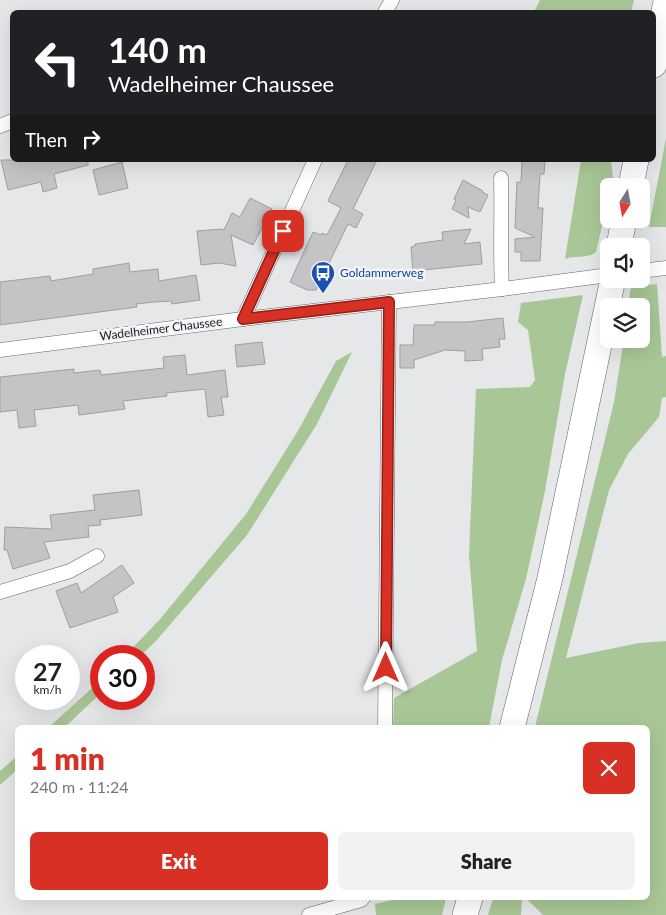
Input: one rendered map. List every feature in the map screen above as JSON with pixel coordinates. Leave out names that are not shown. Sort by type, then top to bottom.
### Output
[{"type":"highway","points":[[656,54],[666,1]]},
{"type":"highway","points":[[633,178],[636,162]]},
{"type":"highway","points":[[513,725],[550,578],[611,288]]},
{"type":"highway","points":[[465,915],[469,900]]},
{"type":"street","points":[[243,319],[314,162]]},
{"type":"street","points":[[501,178],[502,232],[499,250],[502,289]]},
{"type":"street","name":"Wadelheimer Chaussee","points":[[0,350],[600,276]]},
{"type":"street","points":[[385,725],[389,302]]},
{"type":"street","points":[[0,592],[70,571],[97,556]]},
{"type":"street","points":[[309,915],[361,900]]},
{"type":"green space","points":[[540,0],[634,0],[632,10],[535,10]]},
{"type":"green space","points":[[666,138],[666,227],[650,227]]},
{"type":"green space","points":[[581,162],[611,162],[613,178],[600,178],[600,228],[602,228],[596,252],[565,259]]},
{"type":"green space","points":[[657,284],[662,357],[666,356],[666,397],[662,398],[659,417],[628,454],[609,490],[566,658],[639,643],[666,641],[666,915],[543,915],[527,900],[650,900],[650,725],[535,725],[614,402],[623,348],[650,348],[650,298],[629,298],[631,288],[650,288],[650,285]]},
{"type":"green space","points":[[583,295],[565,374],[545,491],[526,579],[502,660],[489,725],[393,725],[394,698],[477,651],[469,555],[476,389],[530,387],[535,380],[528,330],[518,322],[521,303]]},
{"type":"green space","points":[[352,352],[317,424],[247,535],[156,641],[152,645],[135,645],[161,618],[246,514],[299,429],[336,361]]},
{"type":"green space","points":[[90,690],[90,703],[67,725],[51,725],[68,710],[80,710],[80,699]]},
{"type":"green space","points":[[15,758],[15,772],[0,785],[0,771]]},
{"type":"green space","points":[[392,900],[446,900],[442,915],[376,915],[375,904]]},
{"type":"green space","points":[[492,900],[522,900],[521,915],[488,915]]},
{"type":"building","points":[[1,160],[10,160],[10,162],[88,162],[88,165],[54,174],[57,188],[43,192],[41,182],[8,190]]},
{"type":"building","points":[[122,162],[128,188],[99,195],[93,170]]},
{"type":"building","points":[[347,162],[376,162],[353,209],[363,214],[356,228],[348,224],[316,290],[307,290],[290,282],[313,232],[327,235],[341,208],[328,201]]},
{"type":"building","points":[[522,162],[545,162],[544,174],[540,174],[538,208],[543,208],[540,261],[521,261],[521,252],[515,252],[515,239],[535,237],[515,228],[517,182],[521,182]]},
{"type":"building","points":[[463,180],[488,195],[480,212],[468,207],[469,218],[452,209],[456,200],[454,199]]},
{"type":"building","points":[[250,198],[272,209],[253,245],[231,235],[236,266],[219,263],[201,265],[197,231],[224,230],[232,213],[240,217]]},
{"type":"building","points":[[471,229],[464,244],[480,242],[482,264],[413,271],[411,247],[415,246],[415,244],[443,240],[442,232]]},
{"type":"building","points":[[129,263],[130,272],[158,269],[159,281],[196,275],[200,300],[172,304],[171,301],[136,304],[137,307],[0,325],[0,282],[50,276],[51,281],[93,274],[93,269]]},
{"type":"building","points":[[503,318],[505,339],[499,339],[500,347],[482,349],[483,360],[465,361],[465,351],[445,350],[414,360],[414,368],[400,368],[400,345],[413,345],[414,325],[435,325],[435,322],[467,322]]},
{"type":"building","points":[[262,342],[265,364],[237,367],[235,345]]},
{"type":"building","points":[[185,355],[187,375],[225,370],[228,397],[221,397],[224,415],[208,417],[205,389],[166,393],[167,396],[123,401],[125,409],[79,415],[78,405],[34,410],[36,426],[19,428],[17,410],[0,412],[0,377],[74,369],[74,373],[100,370],[101,375],[164,368],[163,357]]},
{"type":"building","points":[[139,490],[142,515],[100,520],[101,525],[88,526],[89,537],[44,542],[50,558],[13,569],[7,550],[4,550],[5,527],[52,529],[50,515],[95,510],[93,495]]},
{"type":"building","points":[[122,565],[134,583],[113,597],[118,612],[70,628],[56,591],[77,583],[81,593]]},
{"type":"place","name":"Goldammerweg","points":[[323,294]]},
{"type":"route","points":[[283,231],[243,319],[389,302],[386,668]]}]
